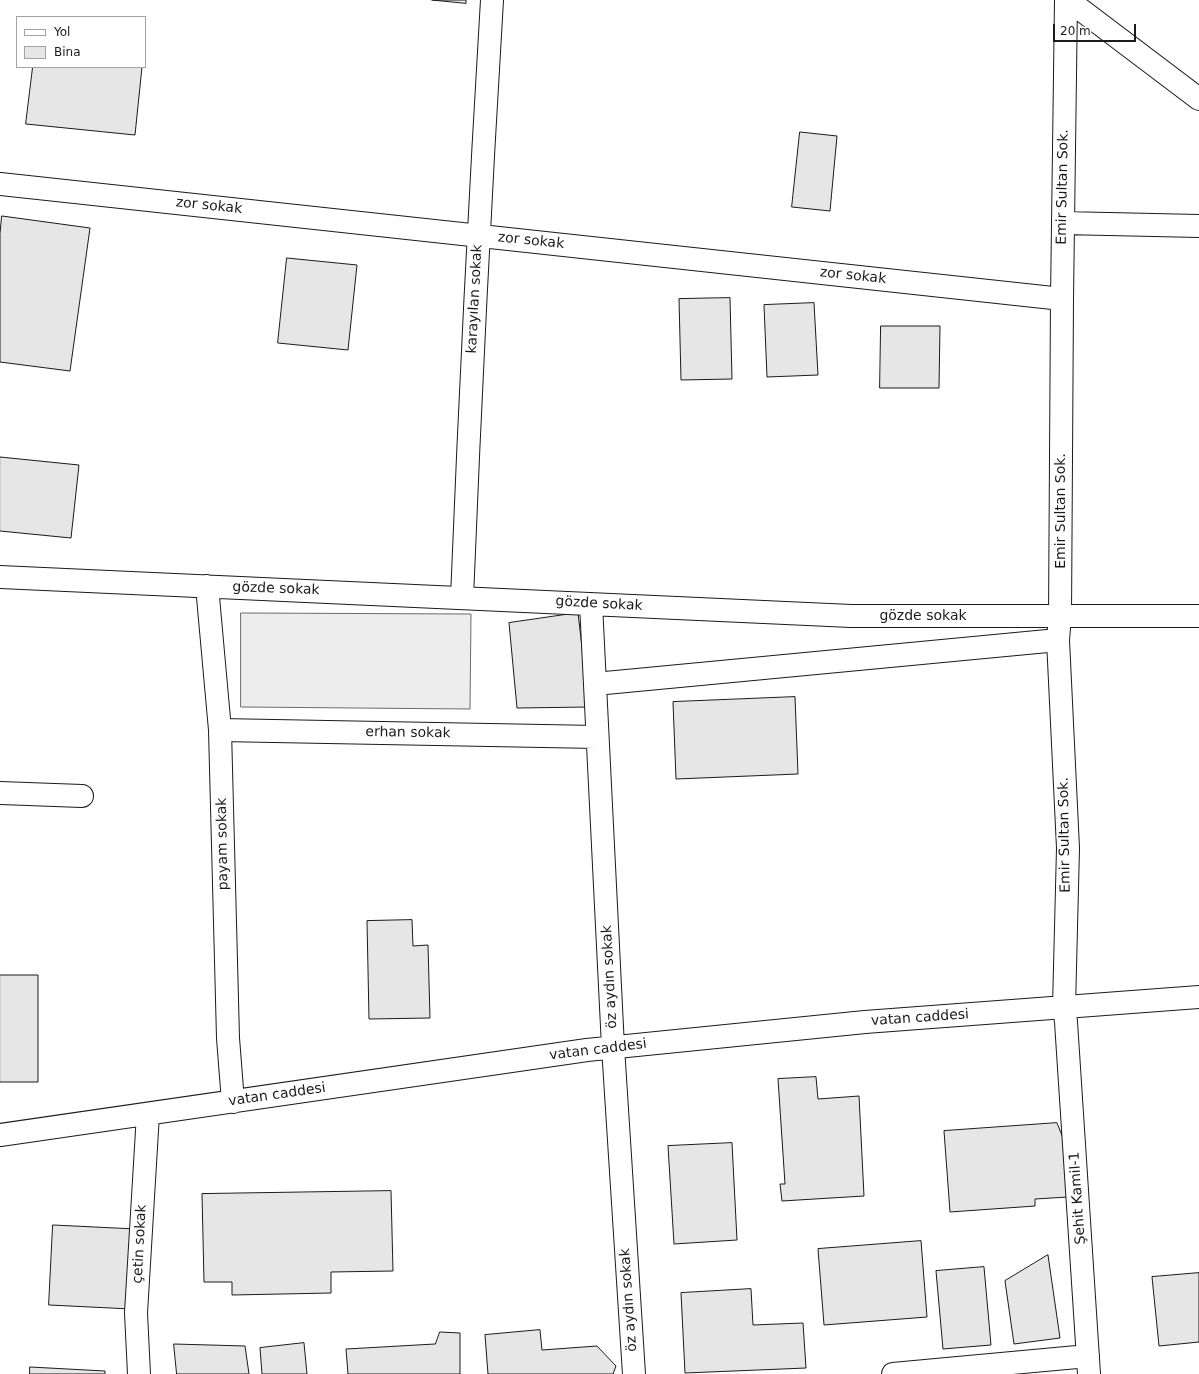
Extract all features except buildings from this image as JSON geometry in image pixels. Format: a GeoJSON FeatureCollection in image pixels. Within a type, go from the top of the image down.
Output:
{"type":"FeatureCollection","features":[{"type":"Feature","properties":{"kind":"street","name":"karayılan sokak"},"geometry":{"type":"LineString","coordinates":[[462,598],[478,235],[492,0]]}},
{"type":"Feature","properties":{"kind":"street"},"geometry":{"type":"LineString","coordinates":[[1067,0],[1199,99]]}},
{"type":"Feature","properties":{"kind":"street","name":"Emir Sultan Sok."},"geometry":{"type":"LineString","coordinates":[[1065,1014],[1068,848],[1058,640],[1060,616],[1062,298],[1067,0]]}},
{"type":"Feature","properties":{"kind":"street","name":"zor sokak"},"geometry":{"type":"LineString","coordinates":[[0,184],[1062,298]]}},
{"type":"Feature","properties":{"kind":"street"},"geometry":{"type":"LineString","coordinates":[[1063,223],[1199,226]]}},
{"type":"Feature","properties":{"kind":"street","name":"gözde sokak"},"geometry":{"type":"LineString","coordinates":[[0,577],[851,616],[1199,616]]}},
{"type":"Feature","properties":{"kind":"street","name":"payam sokak"},"geometry":{"type":"LineString","coordinates":[[207,586],[220,730],[228,1038],[233,1102]]}},
{"type":"Feature","properties":{"kind":"street","name":"öz aydın sokak"},"geometry":{"type":"LineString","coordinates":[[591,604],[613,1047],[634,1374]]}},
{"type":"Feature","properties":{"kind":"street"},"geometry":{"type":"LineString","coordinates":[[595,684],[1058,640]]}},
{"type":"Feature","properties":{"kind":"street","name":"erhan sokak"},"geometry":{"type":"LineString","coordinates":[[220,730],[597,737]]}},
{"type":"Feature","properties":{"kind":"street"},"geometry":{"type":"LineString","coordinates":[[0,793],[82,796]]}},
{"type":"Feature","properties":{"kind":"street","name":"vatan caddesi"},"geometry":{"type":"LineString","coordinates":[[0,1136],[613,1047],[865,1022],[1065,1014],[1199,997]]}},
{"type":"Feature","properties":{"kind":"street","name":"Şehit Kamil-1"},"geometry":{"type":"LineString","coordinates":[[1065,1014],[1089,1365]]}},
{"type":"Feature","properties":{"kind":"street","name":"çetin sokak"},"geometry":{"type":"LineString","coordinates":[[139,1374],[136,1313],[148,1114]]}},
{"type":"Feature","properties":{"kind":"street"},"geometry":{"type":"LineString","coordinates":[[893,1374],[1089,1365]]}},
{"type":"Feature","properties":{"kind":"shaded area"},"geometry":{"type":"Polygon","coordinates":[[[241,613],[471,614],[470,709],[241,707],[241,613]]]}}]}
